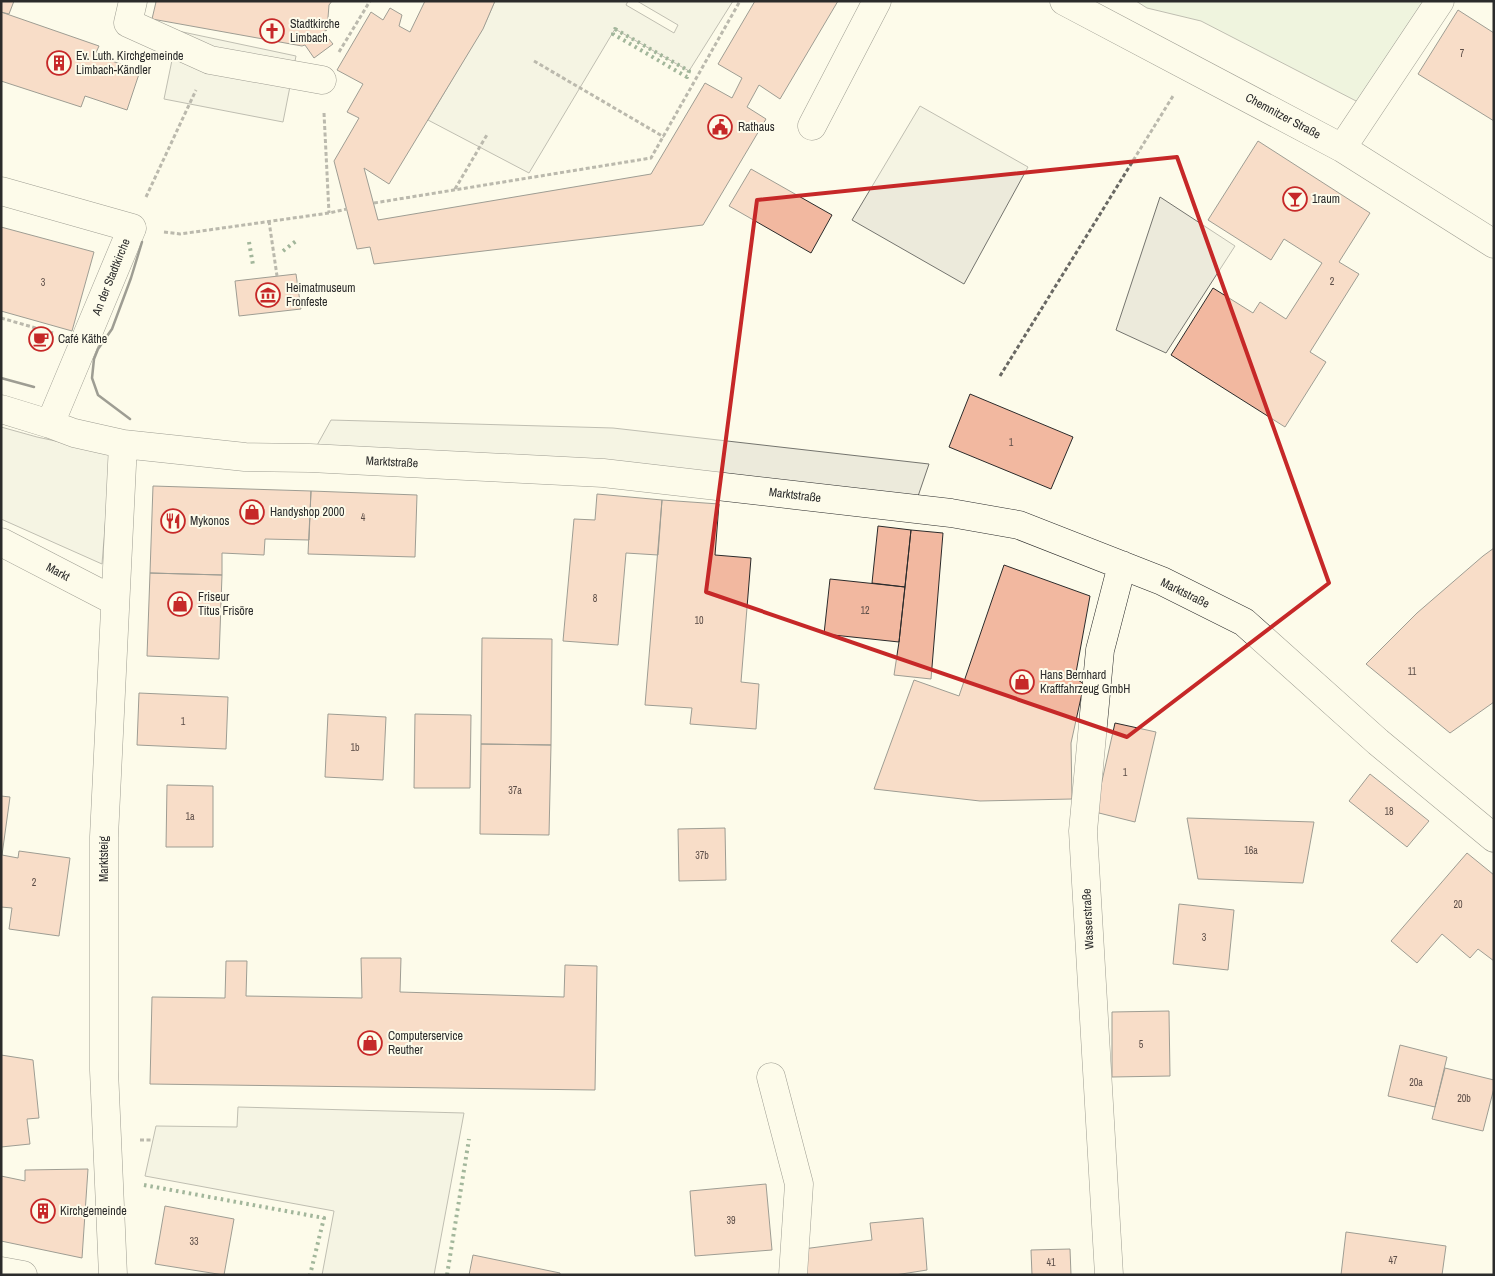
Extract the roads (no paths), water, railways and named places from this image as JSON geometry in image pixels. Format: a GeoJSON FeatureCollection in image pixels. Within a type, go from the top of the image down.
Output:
{"type":"FeatureCollection","features":[{"type":"Feature","properties":{"kind":"street"},"geometry":{"type":"LineString","coordinates":[[133,1],[128,23],[210,60],[322,80]]}},
{"type":"Feature","properties":{"kind":"street"},"geometry":{"type":"LineString","coordinates":[[812,126],[877,1]]}},
{"type":"Feature","properties":{"kind":"street","name":"Chemnitzer Straße"},"geometry":{"type":"LineString","coordinates":[[1064,1],[1342,148],[1494,244]]}},
{"type":"Feature","properties":{"kind":"street"},"geometry":{"type":"LineString","coordinates":[[1342,148],[1440,1]]}},
{"type":"Feature","properties":{"kind":"street","name":"An der Stadtkirche"},"geometry":{"type":"LineString","coordinates":[[1,191],[132,228],[50,424]]}},
{"type":"Feature","properties":{"kind":"street","name":"Marktstraße"},"geometry":{"type":"LineString","coordinates":[[1,409],[74,433],[123,444],[245,457],[310,458],[603,473],[924,510],[1019,525],[1162,581],[1244,622],[1378,742],[1494,838]]}},
{"type":"Feature","properties":{"kind":"street","name":"Marktsteig"},"geometry":{"type":"LineString","coordinates":[[113,1275],[104,1070],[104,837],[123,444]]}},
{"type":"Feature","properties":{"kind":"street","name":"Markt"},"geometry":{"type":"LineString","coordinates":[[1,542],[115,601]]}},
{"type":"Feature","properties":{"kind":"street","name":"Wasserstraße"},"geometry":{"type":"LineString","coordinates":[[1110,1275],[1083,831],[1100,650],[1122,566]]}},
{"type":"Feature","properties":{"kind":"street"},"geometry":{"type":"LineString","coordinates":[[771,1077],[799,1184],[793,1275]]}},
{"type":"Feature","properties":{"kind":"street"},"geometry":{"type":"LineString","coordinates":[[1,1271],[23,1275]]}},
{"type":"Feature","properties":{"kind":"place","name":"Stadtkirche Limbach"},"geometry":{"type":"Point","coordinates":[272,31]}},
{"type":"Feature","properties":{"kind":"place","name":"Ev. Luth. Kirchgemeinde Limbach-Kändler"},"geometry":{"type":"Point","coordinates":[59,63]}},
{"type":"Feature","properties":{"kind":"place","name":"Rathaus"},"geometry":{"type":"Point","coordinates":[720,127]}},
{"type":"Feature","properties":{"kind":"place","name":"1raum"},"geometry":{"type":"Point","coordinates":[1295,199]}},
{"type":"Feature","properties":{"kind":"place","name":"Heimatmuseum Fronfeste"},"geometry":{"type":"Point","coordinates":[268,295]}},
{"type":"Feature","properties":{"kind":"place","name":"Café Käthe"},"geometry":{"type":"Point","coordinates":[41,339]}},
{"type":"Feature","properties":{"kind":"place","name":"Handyshop 2000"},"geometry":{"type":"Point","coordinates":[252,512]}},
{"type":"Feature","properties":{"kind":"place","name":"Mykonos"},"geometry":{"type":"Point","coordinates":[173,521]}},
{"type":"Feature","properties":{"kind":"place","name":"Friseur Titus Frisöre"},"geometry":{"type":"Point","coordinates":[180,604]}},
{"type":"Feature","properties":{"kind":"place","name":"Hans Bernhard Kraftfahrzeug GmbH"},"geometry":{"type":"Point","coordinates":[1022,682]}},
{"type":"Feature","properties":{"kind":"place","name":"Computerservice Reuther"},"geometry":{"type":"Point","coordinates":[370,1043]}},
{"type":"Feature","properties":{"kind":"place","name":"Kirchgemeinde"},"geometry":{"type":"Point","coordinates":[43,1211]}}]}
